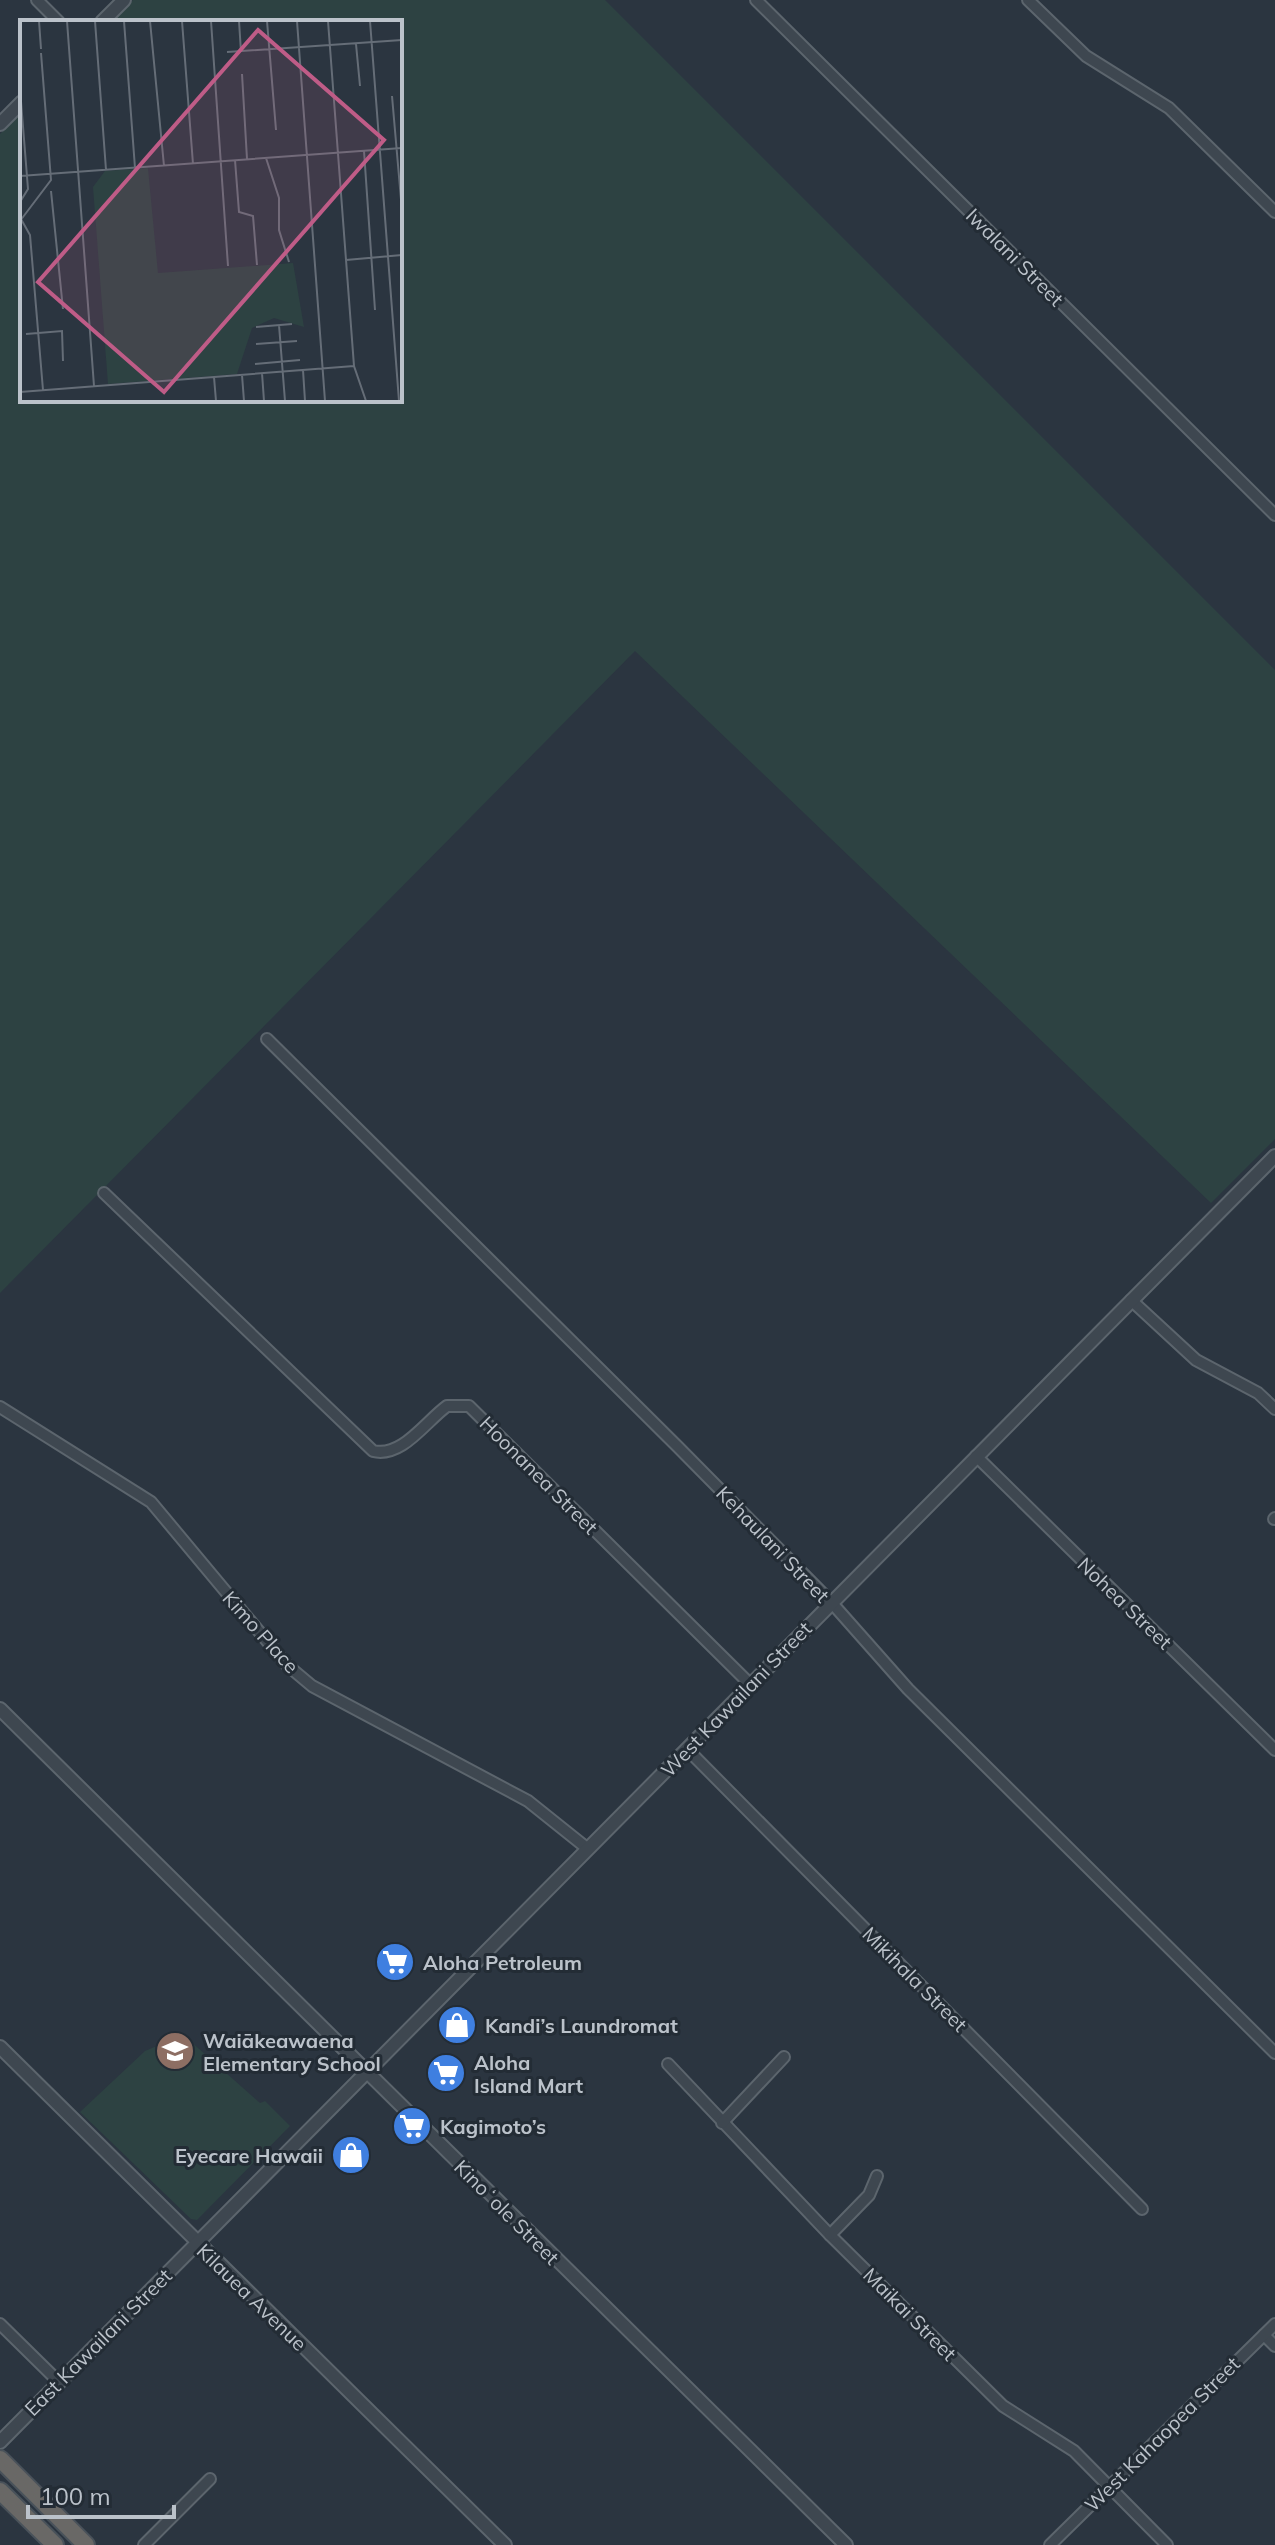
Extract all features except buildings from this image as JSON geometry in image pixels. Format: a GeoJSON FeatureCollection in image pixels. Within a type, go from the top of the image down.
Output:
{"type":"FeatureCollection","features":[{"type":"Feature","properties":{"kind":"highway"},"geometry":{"type":"LineString","coordinates":[[0,2459],[86,2545]]}},
{"type":"Feature","properties":{"kind":"highway"},"geometry":{"type":"LineString","coordinates":[[0,2491],[55,2545]]}},
{"type":"Feature","properties":{"kind":"street"},"geometry":{"type":"LineString","coordinates":[[37,0],[57,20]]}},
{"type":"Feature","properties":{"kind":"street"},"geometry":{"type":"LineString","coordinates":[[104,20],[124,0]]}},
{"type":"Feature","properties":{"kind":"street","name":"Iwalani Street"},"geometry":{"type":"LineString","coordinates":[[756,0],[1275,515]]}},
{"type":"Feature","properties":{"kind":"street"},"geometry":{"type":"LineString","coordinates":[[1028,0],[1086,56],[1169,108],[1275,212]]}},
{"type":"Feature","properties":{"kind":"street"},"geometry":{"type":"LineString","coordinates":[[0,124],[20,104]]}},
{"type":"Feature","properties":{"kind":"street","name":"Kehaulani Street"},"geometry":{"type":"LineString","coordinates":[[267,1039],[831,1602],[908,1689],[1275,2053]]}},
{"type":"Feature","properties":{"kind":"street","name":"West Kawailani Street"},"geometry":{"type":"LineString","coordinates":[[197,2243],[1275,1156]]}},
{"type":"Feature","properties":{"kind":"street","name":"Hoonanea Street"},"geometry":{"type":"LineString","coordinates":[[104,1193],[373,1451],[385,1454],[398,1448],[447,1406],[469,1406],[750,1684]]}},
{"type":"Feature","properties":{"kind":"street"},"geometry":{"type":"LineString","coordinates":[[1131,1300],[1196,1360],[1258,1393],[1275,1409]]}},
{"type":"Feature","properties":{"kind":"street","name":"Kimo Place"},"geometry":{"type":"LineString","coordinates":[[0,1407],[151,1502],[287,1665],[312,1686],[528,1801],[588,1849]]}},
{"type":"Feature","properties":{"kind":"street","name":"Nohea Street"},"geometry":{"type":"LineString","coordinates":[[976,1456],[1275,1750]]}},
{"type":"Feature","properties":{"kind":"street","name":"Kinoʻole Street"},"geometry":{"type":"LineString","coordinates":[[0,1709],[846,2545]]}},
{"type":"Feature","properties":{"kind":"street","name":"Mikihala Street"},"geometry":{"type":"LineString","coordinates":[[687,1749],[1142,2209]]}},
{"type":"Feature","properties":{"kind":"street","name":"Kilauea Avenue"},"geometry":{"type":"LineString","coordinates":[[0,2047],[505,2545]]}},
{"type":"Feature","properties":{"kind":"street"},"geometry":{"type":"LineString","coordinates":[[722,2123],[784,2057]]}},
{"type":"Feature","properties":{"kind":"street","name":"Maikai Street"},"geometry":{"type":"LineString","coordinates":[[668,2064],[830,2235],[1003,2406],[1066,2445],[1167,2545]]}},
{"type":"Feature","properties":{"kind":"street"},"geometry":{"type":"LineString","coordinates":[[830,2235],[869,2195],[877,2176]]}},
{"type":"Feature","properties":{"kind":"street","name":"East Kawailani Street"},"geometry":{"type":"LineString","coordinates":[[0,2442],[197,2243]]}},
{"type":"Feature","properties":{"kind":"street"},"geometry":{"type":"LineString","coordinates":[[0,2324],[59,2382]]}},
{"type":"Feature","properties":{"kind":"street","name":"West Kahaopea Street"},"geometry":{"type":"LineString","coordinates":[[1050,2545],[1275,2324]]}},
{"type":"Feature","properties":{"kind":"street"},"geometry":{"type":"LineString","coordinates":[[1264,2335],[1275,2346]]}},
{"type":"Feature","properties":{"kind":"street"},"geometry":{"type":"LineString","coordinates":[[144,2545],[210,2479]]}},
{"type":"Feature","properties":{"kind":"green space"},"geometry":{"type":"Polygon","coordinates":[[[133,0],[605,0],[1275,670],[1275,1139],[1211,1203],[635,651],[0,1293],[0,134],[20,114],[20,402],[402,402],[402,20],[113,20],[133,0]]]}},
{"type":"Feature","properties":{"kind":"green space"},"geometry":{"type":"Polygon","coordinates":[[[171,2040],[189,2040],[260,2103],[265,2101],[290,2126],[197,2220],[191,2219],[80,2112],[145,2051],[171,2040]]]}},
{"type":"Feature","properties":{"kind":"place","name":"Aloha Petroleum"},"geometry":{"type":"Point","coordinates":[395,1962]}},
{"type":"Feature","properties":{"kind":"place","name":"Kandi’s Laundromat"},"geometry":{"type":"Point","coordinates":[457,2025]}},
{"type":"Feature","properties":{"kind":"place","name":"Waiākeawaena Elementary School"},"geometry":{"type":"Point","coordinates":[175,2051]}},
{"type":"Feature","properties":{"kind":"place","name":"Aloha Island Mart"},"geometry":{"type":"Point","coordinates":[446,2073]}},
{"type":"Feature","properties":{"kind":"place","name":"Kagimoto’s"},"geometry":{"type":"Point","coordinates":[412,2126]}},
{"type":"Feature","properties":{"kind":"place","name":"Eyecare Hawaii"},"geometry":{"type":"Point","coordinates":[351,2155]}}]}
